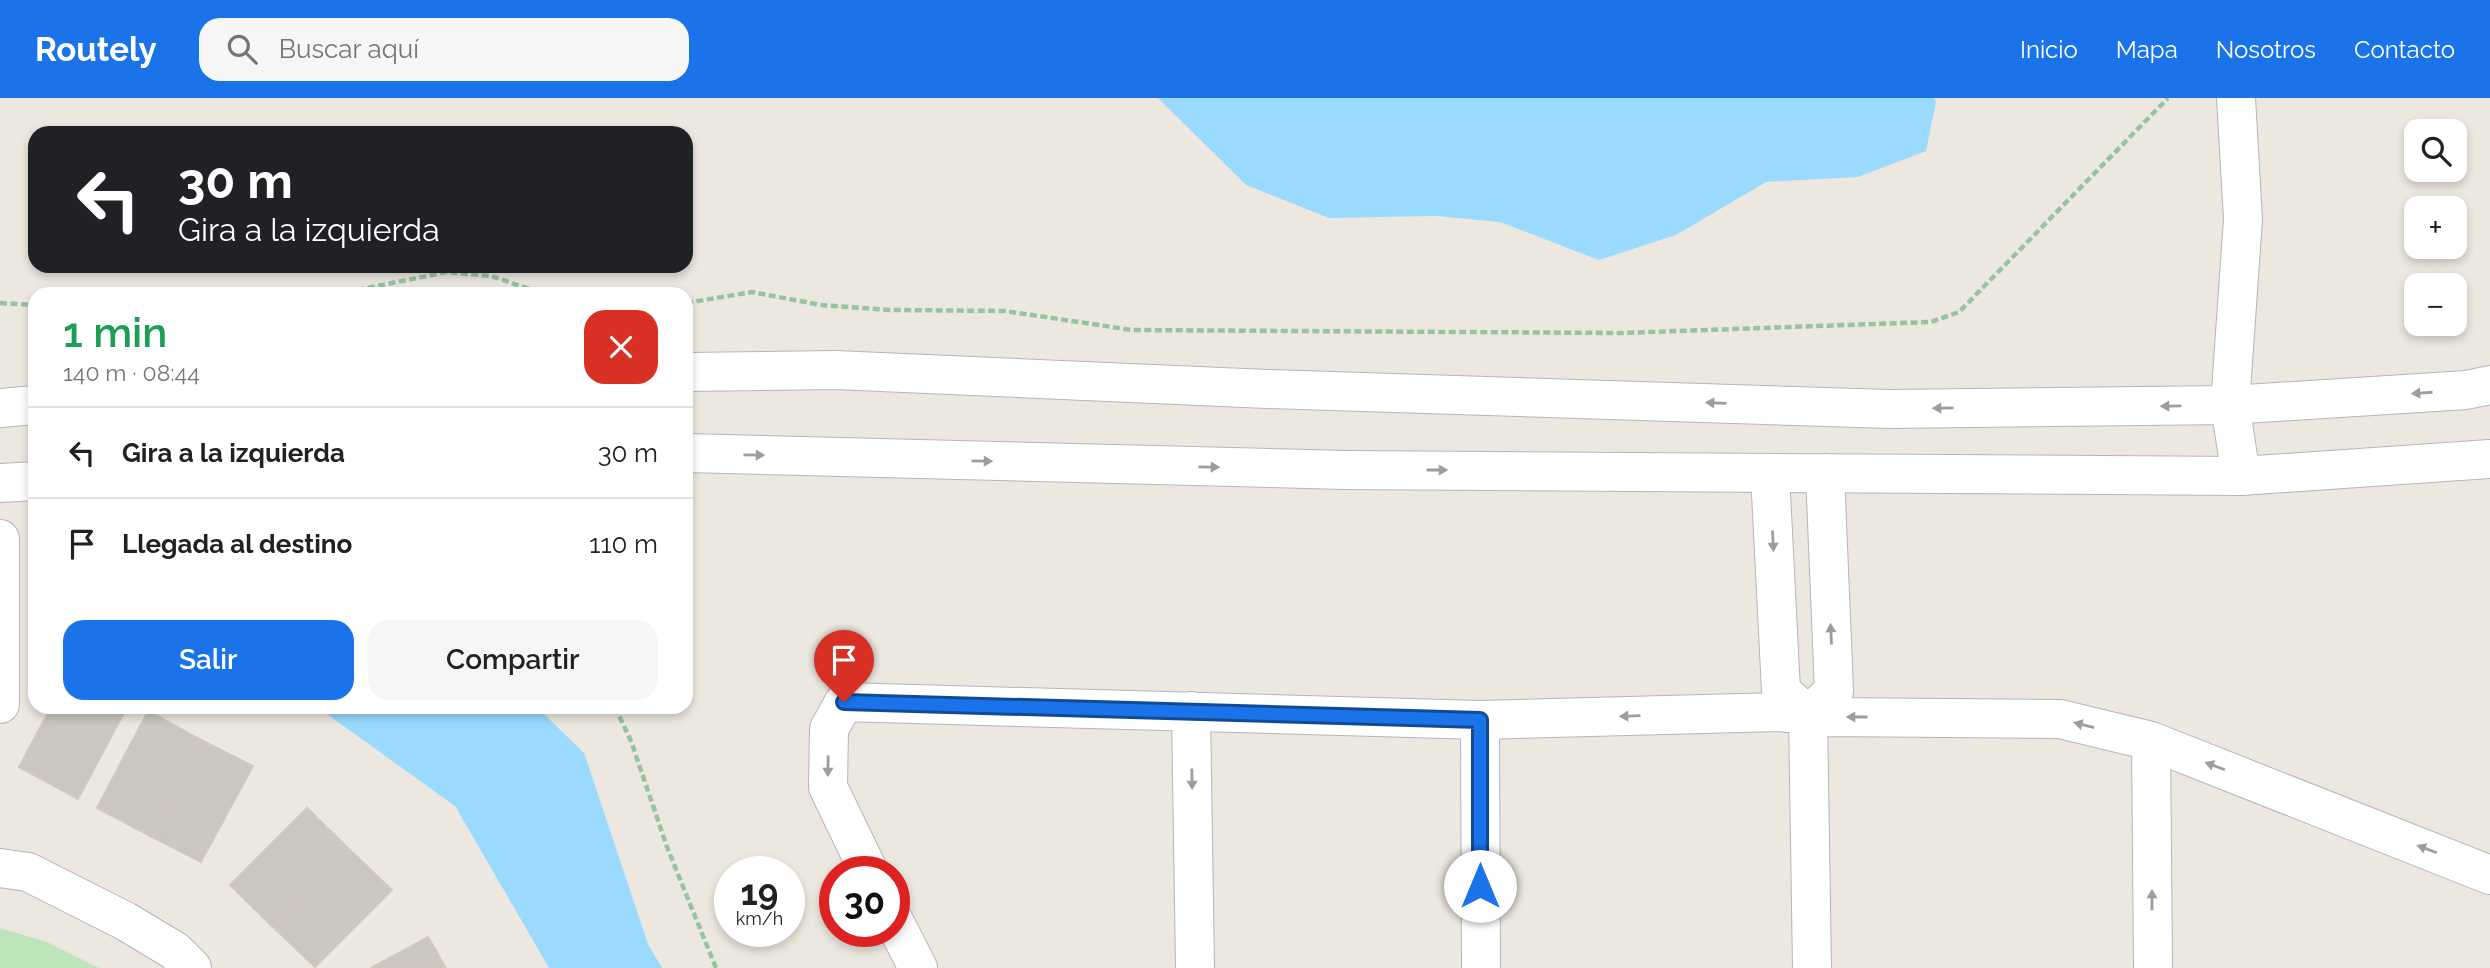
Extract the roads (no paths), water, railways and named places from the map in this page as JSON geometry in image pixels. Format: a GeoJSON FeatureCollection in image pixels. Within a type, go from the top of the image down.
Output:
{"type":"FeatureCollection","features":[{"type":"Feature","properties":{"kind":"street"},"geometry":{"type":"LineString","coordinates":[[2236,98],[2244,219],[2230,405],[2241,476]]}},
{"type":"Feature","properties":{"kind":"street"},"geometry":{"type":"LineString","coordinates":[[693,372],[835,370],[1267,390],[1890,409],[2230,405],[2466,390],[2490,384]]}},
{"type":"Feature","properties":{"kind":"street"},"geometry":{"type":"LineString","coordinates":[[0,408],[28,406]]}},
{"type":"Feature","properties":{"kind":"street"},"geometry":{"type":"LineString","coordinates":[[693,453],[1345,470],[2241,476],[2490,459]]}},
{"type":"Feature","properties":{"kind":"street"},"geometry":{"type":"LineString","coordinates":[[1770,473],[1781,691],[1808,715],[1812,968]]}},
{"type":"Feature","properties":{"kind":"street"},"geometry":{"type":"LineString","coordinates":[[1808,715],[1834,691],[1825,473]]}},
{"type":"Feature","properties":{"kind":"street"},"geometry":{"type":"LineString","coordinates":[[0,483],[28,481]]}},
{"type":"Feature","properties":{"kind":"street"},"geometry":{"type":"LineString","coordinates":[[0,540],[0,704]]}},
{"type":"Feature","properties":{"kind":"street"},"geometry":{"type":"LineString","coordinates":[[861,856],[828,787],[829,729],[844,702],[1480,720],[1780,712],[1808,715],[2060,719],[2151,741],[2490,875]]}},
{"type":"Feature","properties":{"kind":"street"},"geometry":{"type":"LineString","coordinates":[[1191,710],[1195,968]]}},
{"type":"Feature","properties":{"kind":"street"},"geometry":{"type":"LineString","coordinates":[[1480,720],[1480,968]]}},
{"type":"Feature","properties":{"kind":"street"},"geometry":{"type":"LineString","coordinates":[[2151,741],[2153,968]]}},
{"type":"Feature","properties":{"kind":"street"},"geometry":{"type":"LineString","coordinates":[[0,868],[28,872],[125,921],[176,951],[192,968]]}},
{"type":"Feature","properties":{"kind":"street"},"geometry":{"type":"LineString","coordinates":[[907,947],[918,968]]}},
{"type":"Feature","properties":{"kind":"water"},"geometry":{"type":"Polygon","coordinates":[[[1158,98],[1934,98],[1936,102],[1926,151],[1858,177],[1766,182],[1676,235],[1599,260],[1500,222],[1436,216],[1329,218],[1246,185],[1158,98]]]}},
{"type":"Feature","properties":{"kind":"water"},"geometry":{"type":"Polygon","coordinates":[[[327,714],[544,714],[584,753],[648,944],[662,968],[549,968],[455,806],[327,714]]]}}]}
